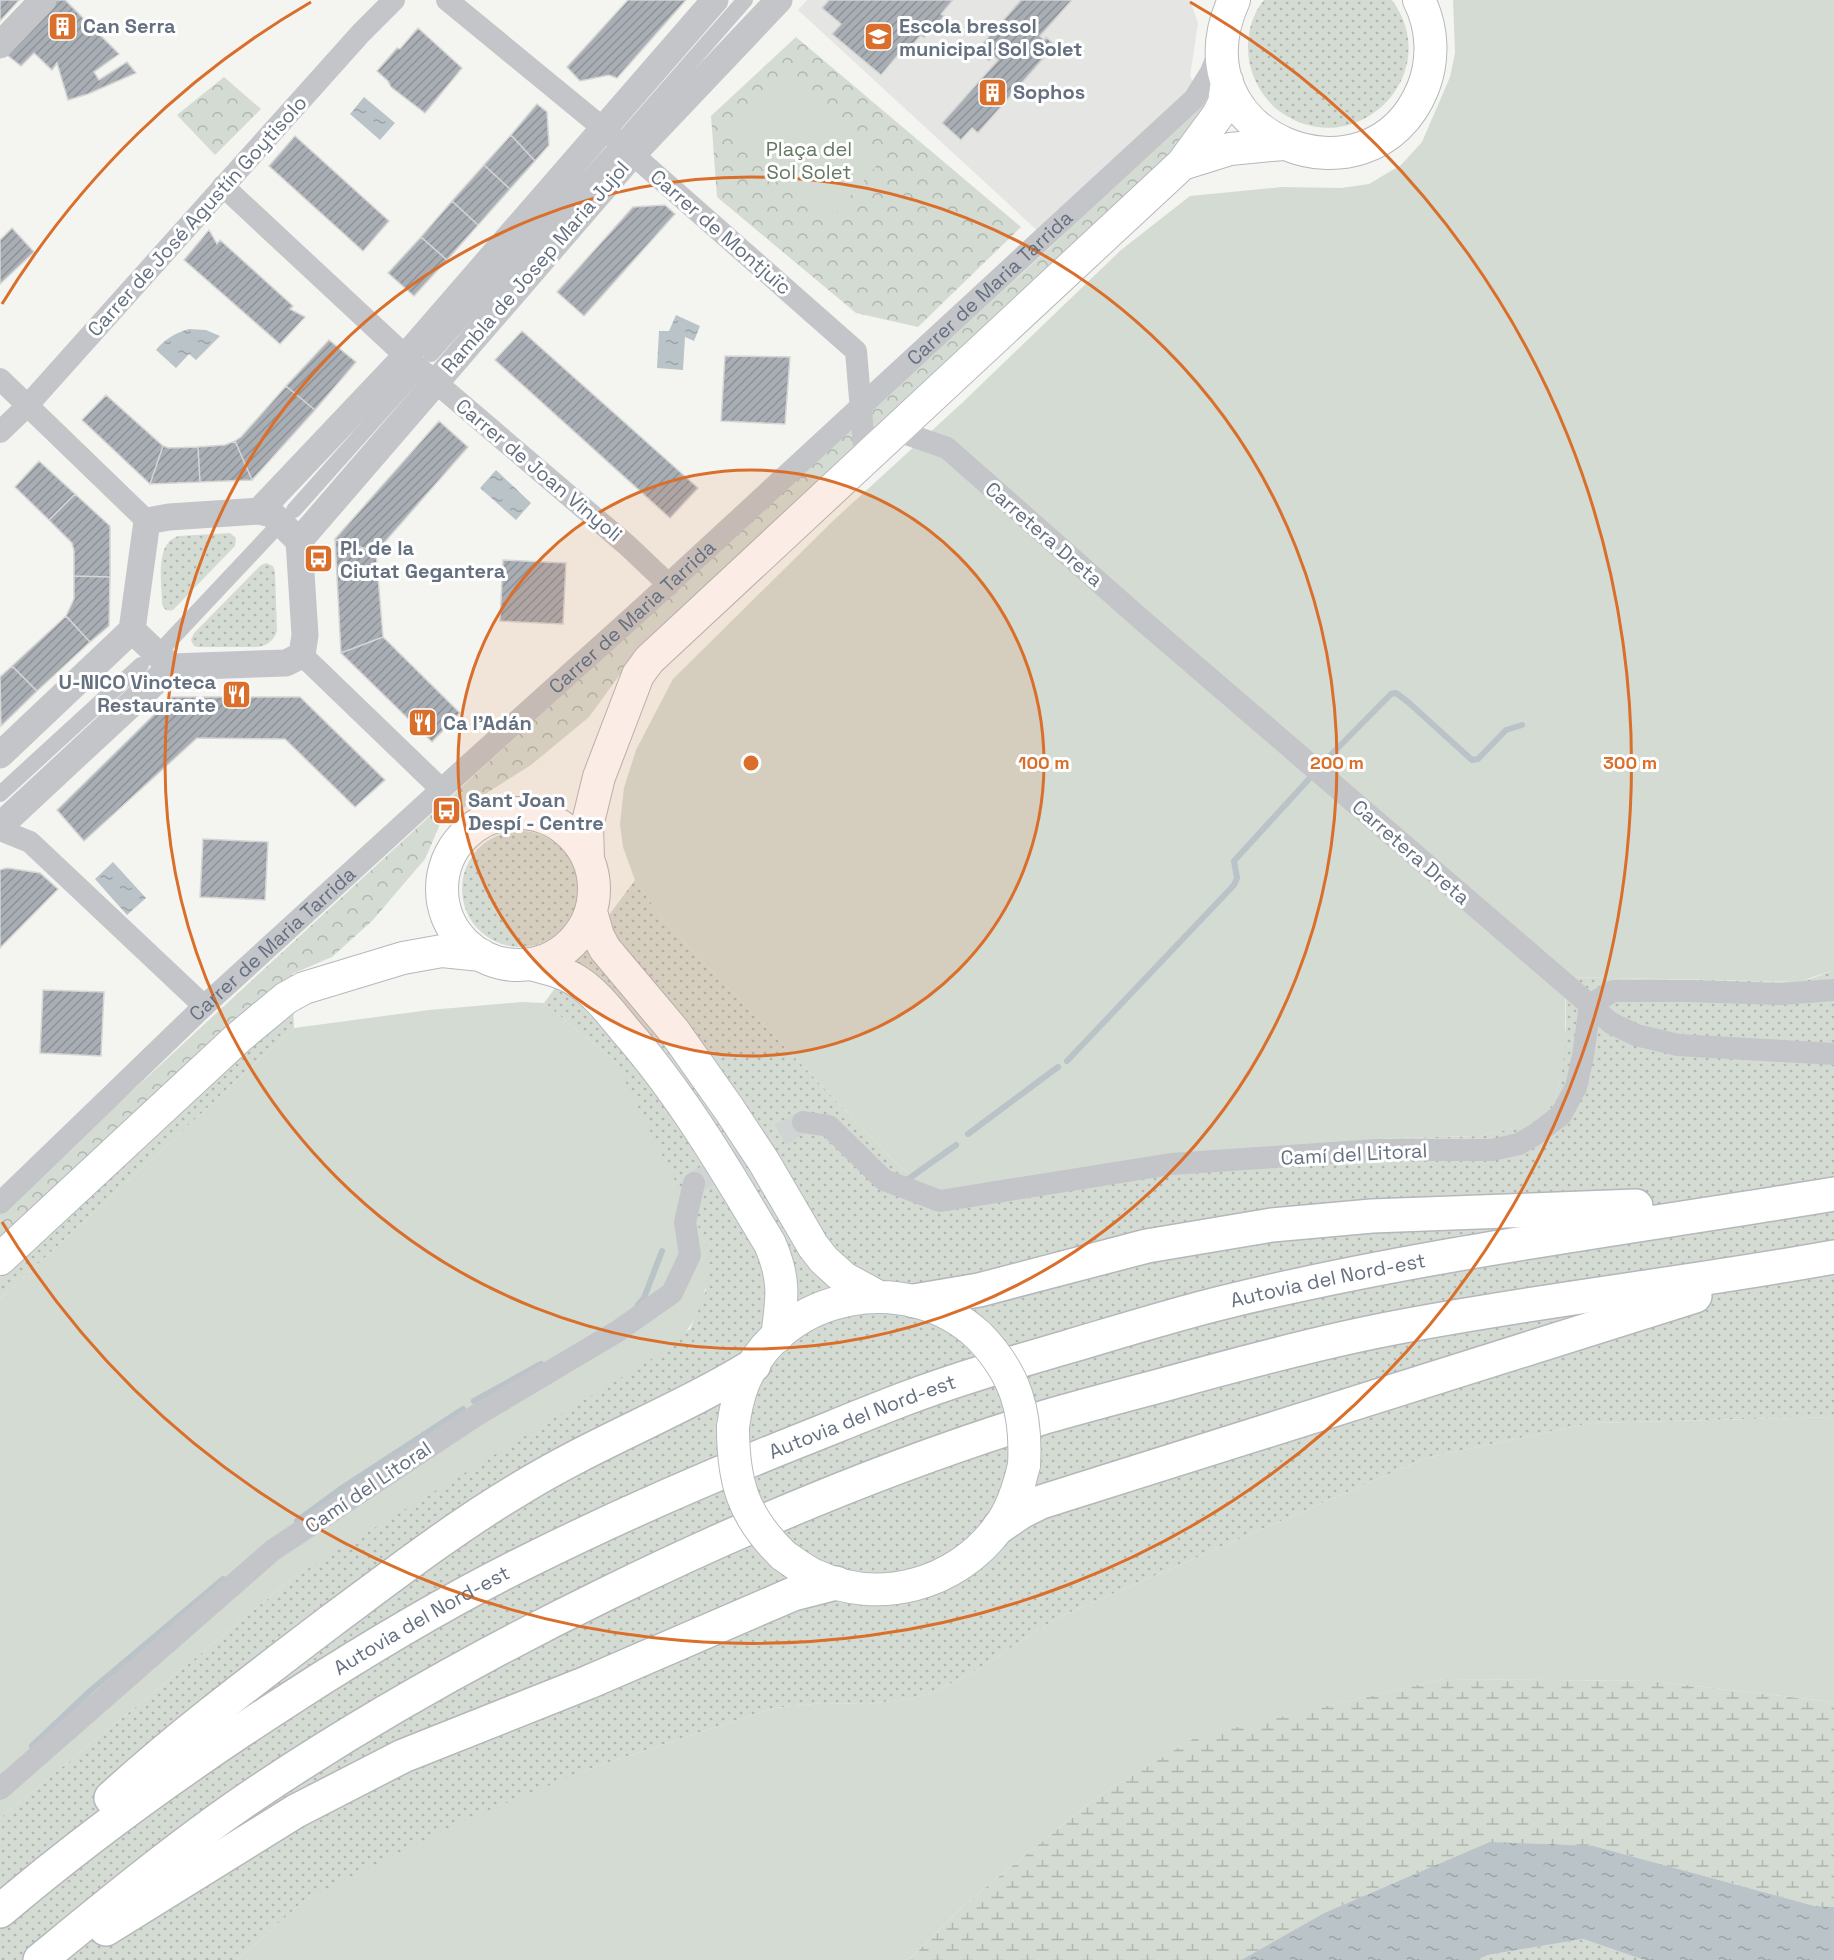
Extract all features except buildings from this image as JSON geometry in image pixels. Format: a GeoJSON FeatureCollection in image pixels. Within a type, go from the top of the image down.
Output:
{"type":"FeatureCollection","features":[{"type":"Feature","properties":{"kind":"highway","name":"Autovia del Nord-est"},"geometry":{"type":"LineString","coordinates":[[0,1911],[126,1810],[217,1746],[402,1629],[524,1563],[703,1479],[896,1402],[994,1368],[1244,1298],[1334,1278],[1547,1239],[1834,1194]]}},
{"type":"Feature","properties":{"kind":"highway"},"geometry":{"type":"LineString","coordinates":[[914,1301],[979,1290],[1146,1246],[1272,1225],[1372,1216],[1800,1199]]}},
{"type":"Feature","properties":{"kind":"highway"},"geometry":{"type":"LineString","coordinates":[[40,1960],[172,1852],[257,1792],[367,1722],[458,1669],[567,1612],[682,1556],[815,1499],[921,1459],[1044,1417],[1240,1363],[1388,1329],[1834,1257]]}},
{"type":"Feature","properties":{"kind":"highway"},"geometry":{"type":"LineString","coordinates":[[999,1527],[1041,1502],[1797,1264]]}},
{"type":"Feature","properties":{"kind":"highway"},"geometry":{"type":"LineString","coordinates":[[0,1901],[30,1870],[167,1750],[423,1552],[522,1487],[596,1447],[694,1399],[754,1365]]}},
{"type":"Feature","properties":{"kind":"highway"},"geometry":{"type":"LineString","coordinates":[[56,1960],[296,1810],[393,1761],[589,1682],[793,1594],[836,1583]]}},
{"type":"Feature","properties":{"kind":"main road"},"geometry":{"type":"LineString","coordinates":[[1224,17],[1222,57],[1227,81],[1245,115],[1259,129],[1283,144],[1320,153],[1346,151],[1376,141],[1401,122],[1416,102],[1426,80],[1431,42],[1419,0]]}},
{"type":"Feature","properties":{"kind":"main road","name":"Carrer de Maria Tarrida"},"geometry":{"type":"LineString","coordinates":[[588,859],[587,826],[599,777],[638,675],[649,660],[1182,164],[1218,116],[1224,103],[1227,81]]}},
{"type":"Feature","properties":{"kind":"main road"},"geometry":{"type":"LineString","coordinates":[[1182,164],[1230,149],[1283,144]]}},
{"type":"Feature","properties":{"kind":"main road","name":"Carrer de Maria Tarrida"},"geometry":{"type":"LineString","coordinates":[[532,814],[566,803],[582,794],[599,777]]}},
{"type":"Feature","properties":{"kind":"main road"},"geometry":{"type":"LineString","coordinates":[[481,955],[453,928],[444,906],[442,891],[444,872],[460,839],[472,829],[497,816],[511,813],[532,814],[554,821],[581,846],[588,859],[594,885],[591,912],[582,931],[568,946],[550,958],[530,964]]}},
{"type":"Feature","properties":{"kind":"main road"},"geometry":{"type":"LineString","coordinates":[[403,958],[420,938],[432,917],[442,891]]}},
{"type":"Feature","properties":{"kind":"main road"},"geometry":{"type":"LineString","coordinates":[[591,912],[598,936],[605,949],[674,1031],[729,1109],[764,1162],[813,1246],[843,1278],[877,1296]]}},
{"type":"Feature","properties":{"kind":"main road"},"geometry":{"type":"LineString","coordinates":[[0,1259],[239,1037],[286,998],[304,988],[403,958],[442,951],[481,955],[505,964],[530,964],[557,971],[576,980],[594,994],[652,1061],[698,1125],[770,1244],[783,1285],[777,1337]]}},
{"type":"Feature","properties":{"kind":"main road"},"geometry":{"type":"LineString","coordinates":[[877,1296],[898,1297],[914,1301],[957,1318],[979,1336],[1000,1360],[1015,1389],[1025,1432],[1024,1465],[1016,1495],[999,1527],[986,1543],[966,1561],[938,1577],[920,1583],[903,1587],[855,1588],[813,1575],[783,1555],[752,1519],[743,1500],[734,1464],[733,1427],[744,1382],[754,1365],[777,1337],[803,1317],[837,1302],[877,1296]]}},
{"type":"Feature","properties":{"kind":"street"},"geometry":{"type":"LineString","coordinates":[[0,45],[43,0]]}},
{"type":"Feature","properties":{"kind":"street","name":"Carrer de José Agustín Goytisolo"},"geometry":{"type":"LineString","coordinates":[[0,432],[27,406],[361,33],[394,0]]}},
{"type":"Feature","properties":{"kind":"street","name":"Carrer de Montjuïc"},"geometry":{"type":"LineString","coordinates":[[447,0],[618,143],[856,351],[866,458]]}},
{"type":"Feature","properties":{"kind":"street","name":"Rambla de Josep Maria Jujol"},"geometry":{"type":"LineString","coordinates":[[618,143],[715,0]]}},
{"type":"Feature","properties":{"kind":"street","name":"Rambla de Josep Maria Jujol"},"geometry":{"type":"LineString","coordinates":[[294,510],[746,0]]}},
{"type":"Feature","properties":{"kind":"street","name":"Rambla de Josep Maria Jujol"},"geometry":{"type":"LineString","coordinates":[[0,828],[168,657],[266,521],[422,366],[618,143],[779,0]]}},
{"type":"Feature","properties":{"kind":"street","name":"Carrer de Maria Tarrida"},"geometry":{"type":"LineString","coordinates":[[0,1203],[204,1006],[669,585],[1194,99],[1211,72],[1224,17]]}},
{"type":"Feature","properties":{"kind":"street","name":"Carrer de Joan Vinyoli"},"geometry":{"type":"LineString","coordinates":[[223,186],[669,585]]}},
{"type":"Feature","properties":{"kind":"street","name":"Rambla de Josep Maria Jujol"},"geometry":{"type":"LineString","coordinates":[[299,541],[422,366]]}},
{"type":"Feature","properties":{"kind":"street"},"geometry":{"type":"LineString","coordinates":[[0,379],[147,521]]}},
{"type":"Feature","properties":{"kind":"street","name":"Carretera Dreta"},"geometry":{"type":"LineString","coordinates":[[895,430],[947,448],[1204,674],[1611,1023],[1636,1035],[1668,1043],[1743,1050],[1834,1054]]}},
{"type":"Feature","properties":{"kind":"street"},"geometry":{"type":"LineString","coordinates":[[147,521],[169,517],[266,521],[272,514],[299,541],[305,635],[302,655]]}},
{"type":"Feature","properties":{"kind":"street"},"geometry":{"type":"LineString","coordinates":[[0,755],[132,630],[147,521]]}},
{"type":"Feature","properties":{"kind":"street"},"geometry":{"type":"LineString","coordinates":[[132,630],[168,657],[286,663],[302,655]]}},
{"type":"Feature","properties":{"kind":"street"},"geometry":{"type":"LineString","coordinates":[[302,655],[441,789]]}},
{"type":"Feature","properties":{"kind":"street"},"geometry":{"type":"LineString","coordinates":[[0,794],[141,665]]}},
{"type":"Feature","properties":{"kind":"street"},"geometry":{"type":"LineString","coordinates":[[0,828],[30,842],[204,1006]]}},
{"type":"Feature","properties":{"kind":"street"},"geometry":{"type":"LineString","coordinates":[[1590,1005],[1613,991],[1781,994],[1834,990]]}},
{"type":"Feature","properties":{"kind":"street","name":"Camí del Litoral"},"geometry":{"type":"LineString","coordinates":[[803,1122],[830,1126],[884,1180],[940,1201],[1170,1164],[1377,1150],[1492,1150],[1519,1144],[1536,1134],[1560,1114],[1576,1088],[1590,1005]]}},
{"type":"Feature","properties":{"kind":"street","name":"Camí del Litoral"},"geometry":{"type":"LineString","coordinates":[[0,1789],[273,1550],[477,1415],[618,1331],[672,1293],[690,1256],[685,1222],[694,1183]]}},
{"type":"Feature","properties":{"kind":"shaded area"},"geometry":{"type":"Polygon","coordinates":[[[807,0],[1190,0],[1198,23],[1190,77],[1206,98],[1053,245],[798,10],[807,0]]]}},
{"type":"Feature","properties":{"kind":"green space"},"geometry":{"type":"Polygon","coordinates":[[[1264,0],[1392,0],[1406,29],[1408,57],[1400,83],[1384,104],[1362,120],[1336,127],[1308,125],[1279,111],[1269,102],[1257,85],[1249,57],[1248,40],[1252,23],[1264,0]]]}},
{"type":"Feature","properties":{"kind":"green space"},"geometry":{"type":"Polygon","coordinates":[[[1453,0],[1834,0],[1834,970],[1798,982],[1566,977],[1562,1070],[1552,1105],[1543,1121],[1480,1136],[1396,1138],[1240,1150],[1026,1181],[926,1190],[890,1157],[664,921],[635,880],[623,847],[620,824],[624,788],[636,750],[673,679],[835,519],[962,403],[1121,250],[1190,196],[1282,187],[1341,188],[1369,184],[1401,165],[1422,142],[1450,77],[1455,53],[1453,0]]]}},
{"type":"Feature","properties":{"kind":"green space","name":"Plaça del Sol Solet"},"geometry":{"type":"Polygon","coordinates":[[[796,37],[1021,227],[918,327],[856,313],[717,197],[711,116],[796,37]]]}},
{"type":"Feature","properties":{"kind":"green space"},"geometry":{"type":"Polygon","coordinates":[[[781,76],[879,163],[832,217],[733,130],[781,76]]]}},
{"type":"Feature","properties":{"kind":"green space"},"geometry":{"type":"Polygon","coordinates":[[[224,77],[261,109],[215,155],[177,115],[224,77]]]}},
{"type":"Feature","properties":{"kind":"green space"},"geometry":{"type":"Polygon","coordinates":[[[1206,98],[1205,121],[1126,199],[640,647],[589,717],[531,765],[441,822],[425,859],[372,921],[332,957],[292,974],[0,1243],[0,1213],[1053,245],[1206,98]]]}},
{"type":"Feature","properties":{"kind":"green space"},"geometry":{"type":"Polygon","coordinates":[[[230,533],[236,538],[235,546],[173,610],[166,610],[162,603],[161,565],[166,546],[179,536],[230,533]]]}},
{"type":"Feature","properties":{"kind":"green space"},"geometry":{"type":"Polygon","coordinates":[[[266,563],[273,566],[275,572],[277,631],[272,640],[257,647],[194,646],[191,640],[194,633],[261,565],[266,563]]]}},
{"type":"Feature","properties":{"kind":"green space"},"geometry":{"type":"Polygon","coordinates":[[[520,831],[542,835],[561,848],[574,867],[578,889],[574,911],[561,930],[542,943],[520,947],[498,943],[479,930],[466,911],[462,889],[466,867],[479,848],[498,835],[520,831]]]}},
{"type":"Feature","properties":{"kind":"green space"},"geometry":{"type":"Polygon","coordinates":[[[635,880],[664,921],[890,1157],[926,1190],[1240,1150],[1396,1138],[1480,1136],[1542,1121],[1558,1089],[1562,1068],[1566,1025],[1566,977],[1786,982],[1810,979],[1834,970],[1834,1417],[1591,1423],[1426,1458],[1057,1618],[980,1668],[936,1691],[915,1698],[868,1704],[822,1703],[774,1708],[589,1769],[305,1900],[237,1960],[0,1960],[0,1818],[294,1577],[690,1329],[706,1290],[615,1061],[544,1003],[635,880]]]}},
{"type":"Feature","properties":{"kind":"green space"},"geometry":{"type":"Polygon","coordinates":[[[292,974],[294,1028],[0,1299],[0,1243],[292,974]]]}},
{"type":"Feature","properties":{"kind":"green space"},"geometry":{"type":"Polygon","coordinates":[[[522,1002],[544,1003],[615,1061],[706,1242],[706,1284],[699,1309],[686,1332],[676,1344],[294,1577],[0,1818],[0,1299],[294,1028],[429,1010],[522,1002]]]}},
{"type":"Feature","properties":{"kind":"green space"},"geometry":{"type":"Polygon","coordinates":[[[1834,1417],[1834,1702],[1652,1681],[1443,1679],[1198,1736],[1097,1797],[965,1904],[909,1960],[237,1960],[305,1900],[467,1819],[589,1769],[774,1708],[822,1703],[868,1704],[915,1698],[936,1691],[980,1668],[1057,1618],[1426,1458],[1591,1423],[1834,1417]]]}},
{"type":"Feature","properties":{"kind":"green space"},"geometry":{"type":"Polygon","coordinates":[[[1443,1679],[1652,1681],[1834,1702],[1834,1907],[1815,1906],[1594,1846],[1402,1880],[1324,1913],[1241,1960],[909,1960],[965,1904],[1097,1797],[1197,1736],[1443,1679]]]}},
{"type":"Feature","properties":{"kind":"green space"},"geometry":{"type":"Polygon","coordinates":[[[1583,1939],[1644,1960],[1477,1960],[1488,1955],[1583,1939]]]}},
{"type":"Feature","properties":{"kind":"water"},"geometry":{"type":"Polygon","coordinates":[[[364,97],[395,123],[380,140],[350,114],[364,97]]]}},
{"type":"Feature","properties":{"kind":"water"},"geometry":{"type":"Polygon","coordinates":[[[676,315],[700,326],[694,341],[685,337],[683,370],[657,368],[659,331],[669,331],[676,315]]]}},
{"type":"Feature","properties":{"kind":"water"},"geometry":{"type":"Polygon","coordinates":[[[189,329],[206,330],[220,336],[196,360],[189,354],[176,368],[156,350],[171,337],[189,329]]]}},
{"type":"Feature","properties":{"kind":"water"},"geometry":{"type":"Polygon","coordinates":[[[496,470],[531,503],[516,520],[480,488],[496,470]]]}},
{"type":"Feature","properties":{"kind":"water"},"geometry":{"type":"Polygon","coordinates":[[[113,862],[146,898],[127,915],[95,879],[113,862]]]}},
{"type":"Feature","properties":{"kind":"water"},"geometry":{"type":"Polygon","coordinates":[[[1490,1842],[1594,1846],[1815,1906],[1834,1907],[1834,1960],[1644,1960],[1583,1939],[1488,1955],[1477,1960],[1241,1960],[1324,1913],[1490,1842]]]}},
{"type":"Feature","properties":{"kind":"waterway"},"geometry":{"type":"LineString","coordinates":[[1319,767],[1391,694],[1396,693],[1408,702],[1472,760],[1478,759],[1506,730],[1522,725]]}},
{"type":"Feature","properties":{"kind":"waterway"},"geometry":{"type":"LineString","coordinates":[[1067,1061],[1234,885],[1237,878],[1234,861],[1309,779]]}},
{"type":"Feature","properties":{"kind":"waterway"},"geometry":{"type":"LineString","coordinates":[[968,1134],[1058,1067]]}},
{"type":"Feature","properties":{"kind":"waterway"},"geometry":{"type":"LineString","coordinates":[[907,1180],[956,1145]]}},
{"type":"Feature","properties":{"kind":"waterway"},"geometry":{"type":"LineString","coordinates":[[638,1305],[644,1298],[662,1251]]}},
{"type":"Feature","properties":{"kind":"waterway"},"geometry":{"type":"LineString","coordinates":[[474,1401],[541,1364]]}},
{"type":"Feature","properties":{"kind":"waterway"},"geometry":{"type":"LineString","coordinates":[[297,1521],[342,1488],[463,1409]]}},
{"type":"Feature","properties":{"kind":"waterway"},"geometry":{"type":"LineString","coordinates":[[32,1746],[90,1691],[223,1579]]}},
{"type":"Feature","properties":{"kind":"tunnel"},"geometry":{"type":"LineString","coordinates":[[694,1183],[803,1122]]}},
{"type":"Feature","properties":{"kind":"place","name":"Can Serra"},"geometry":{"type":"Point","coordinates":[62,26]}},
{"type":"Feature","properties":{"kind":"place","name":"Escola bressol municipal Sol Solet"},"geometry":{"type":"Point","coordinates":[878,37]}},
{"type":"Feature","properties":{"kind":"place","name":"Sophos"},"geometry":{"type":"Point","coordinates":[992,92]}},
{"type":"Feature","properties":{"kind":"place","name":"Pl. de la Ciutat Gegantera"},"geometry":{"type":"Point","coordinates":[319,559]}},
{"type":"Feature","properties":{"kind":"place","name":"U-NICO Vinoteca Restaurante"},"geometry":{"type":"Point","coordinates":[237,694]}},
{"type":"Feature","properties":{"kind":"place","name":"Ca l'Adán"},"geometry":{"type":"Point","coordinates":[422,723]}},
{"type":"Feature","properties":{"kind":"place","name":"Sant Joan Despí - Centre"},"geometry":{"type":"Point","coordinates":[447,811]}}]}
